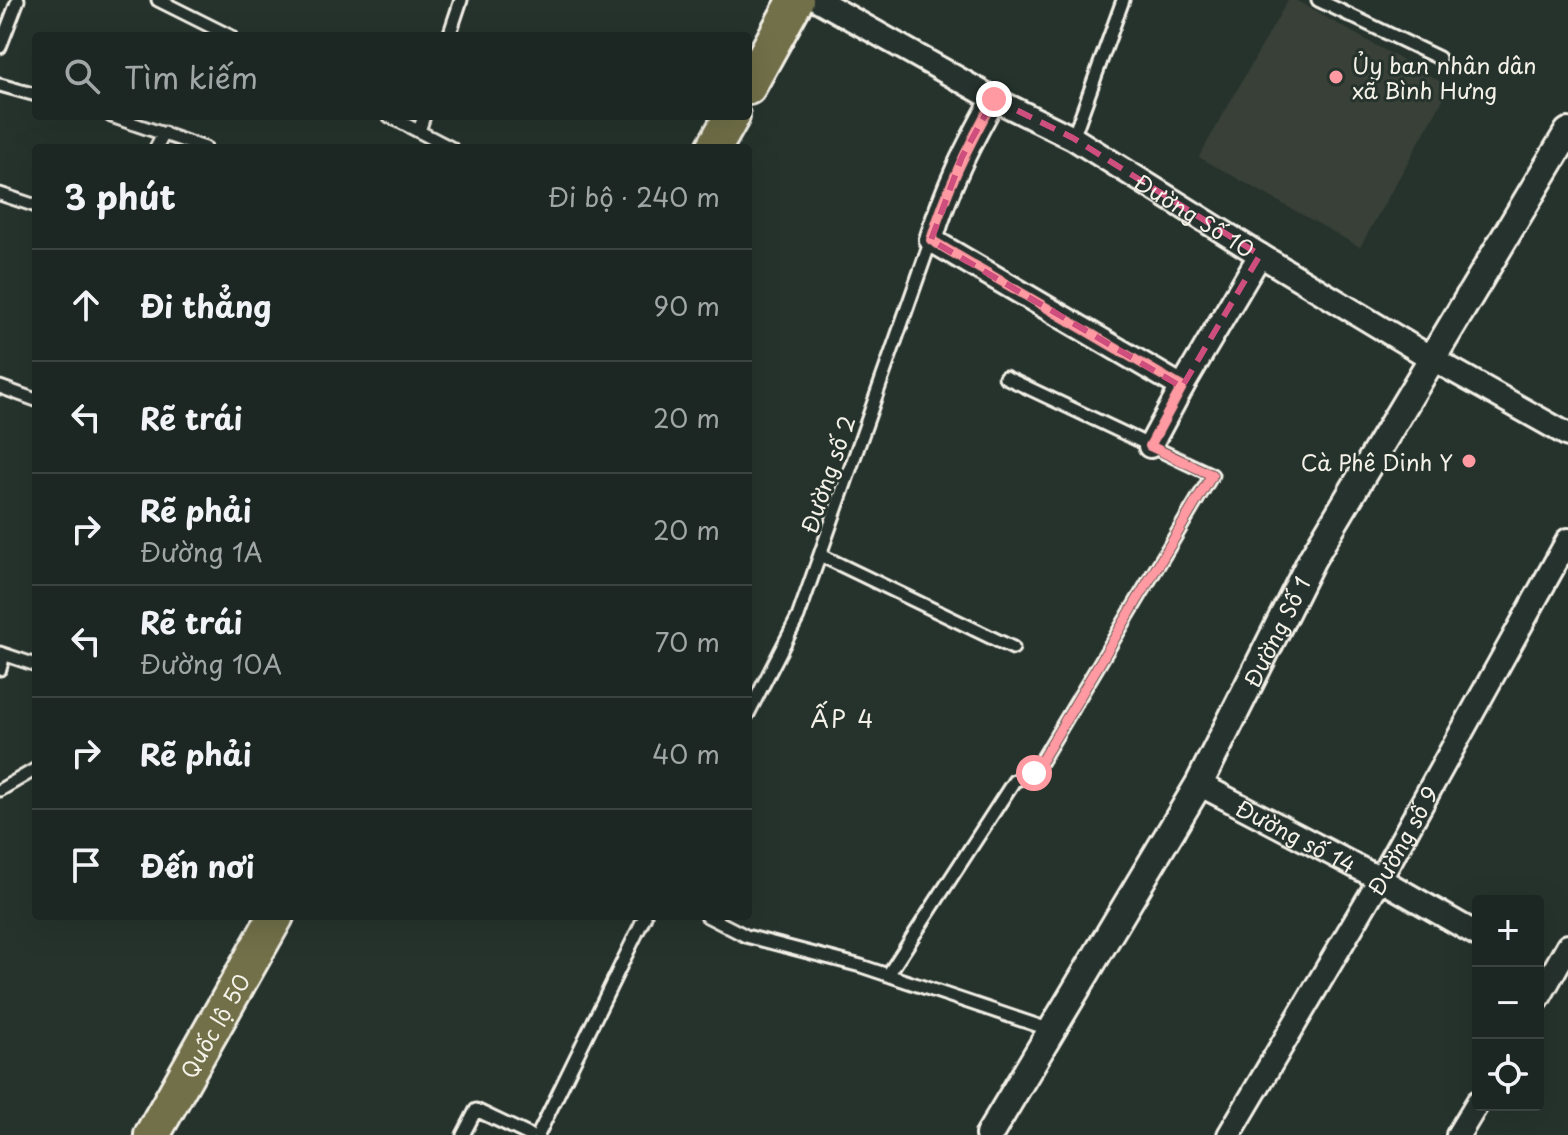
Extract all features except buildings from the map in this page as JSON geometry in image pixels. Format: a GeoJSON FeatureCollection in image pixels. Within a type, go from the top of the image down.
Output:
{"type":"FeatureCollection","features":[{"type":"Feature","properties":{"kind":"main road"},"geometry":{"type":"LineString","coordinates":[[752,80],[796,0]]}},
{"type":"Feature","properties":{"kind":"main road"},"geometry":{"type":"LineString","coordinates":[[716,144],[730,120]]}},
{"type":"Feature","properties":{"kind":"main road","name":"Quốc lộ 50"},"geometry":{"type":"LineString","coordinates":[[152,1135],[274,920]]}},
{"type":"Feature","properties":{"kind":"street","name":"Đường Số 10"},"geometry":{"type":"LineString","coordinates":[[818,0],[994,99],[1073,138],[1431,358],[1568,435]]}},
{"type":"Feature","properties":{"kind":"street"},"geometry":{"type":"LineString","coordinates":[[994,99],[962,157],[931,240],[1182,387]]}},
{"type":"Feature","properties":{"kind":"street","name":"Đường Số 1"},"geometry":{"type":"LineString","coordinates":[[989,1135],[1199,784],[1312,559],[1568,132]]}},
{"type":"Feature","properties":{"kind":"street"},"geometry":{"type":"LineString","coordinates":[[1150,446],[1260,255]]}},
{"type":"Feature","properties":{"kind":"street","name":"Đường số 9"},"geometry":{"type":"LineString","coordinates":[[1229,1135],[1380,879],[1568,540]]}},
{"type":"Feature","properties":{"kind":"street","name":"Đường số 14"},"geometry":{"type":"LineString","coordinates":[[1199,784],[1380,879],[1472,932]]}},
{"type":"Feature","properties":{"kind":"street"},"geometry":{"type":"LineString","coordinates":[[1552,978],[1568,946]]}},
{"type":"Feature","properties":{"kind":"street"},"geometry":{"type":"LineString","coordinates":[[1458,1135],[1473,1111]]}},
{"type":"Feature","properties":{"kind":"lane"},"geometry":{"type":"LineString","coordinates":[[0,47],[18,0]]}},
{"type":"Feature","properties":{"kind":"lane"},"geometry":{"type":"LineString","coordinates":[[158,0],[222,32]]}},
{"type":"Feature","properties":{"kind":"lane"},"geometry":{"type":"LineString","coordinates":[[450,32],[461,0]]}},
{"type":"Feature","properties":{"kind":"lane"},"geometry":{"type":"LineString","coordinates":[[1073,138],[1123,0]]}},
{"type":"Feature","properties":{"kind":"lane"},"geometry":{"type":"LineString","coordinates":[[1318,0],[1439,58]]}},
{"type":"Feature","properties":{"kind":"lane"},"geometry":{"type":"LineString","coordinates":[[0,85],[32,94]]}},
{"type":"Feature","properties":{"kind":"lane"},"geometry":{"type":"LineString","coordinates":[[123,120],[194,144]]}},
{"type":"Feature","properties":{"kind":"lane"},"geometry":{"type":"LineString","coordinates":[[397,120],[443,144]]}},
{"type":"Feature","properties":{"kind":"lane"},"geometry":{"type":"LineString","coordinates":[[419,131],[423,120]]}},
{"type":"Feature","properties":{"kind":"lane"},"geometry":{"type":"LineString","coordinates":[[158,144],[164,133]]}},
{"type":"Feature","properties":{"kind":"lane"},"geometry":{"type":"LineString","coordinates":[[0,194],[32,205]]}},
{"type":"Feature","properties":{"kind":"lane","name":"Đường số 2"},"geometry":{"type":"LineString","coordinates":[[752,706],[798,617],[931,240]]}},
{"type":"Feature","properties":{"kind":"lane"},"geometry":{"type":"LineString","coordinates":[[888,975],[1014,781],[1034,773],[1212,475],[1005,377]]}},
{"type":"Feature","properties":{"kind":"lane"},"geometry":{"type":"LineString","coordinates":[[0,387],[32,399]]}},
{"type":"Feature","properties":{"kind":"lane"},"geometry":{"type":"LineString","coordinates":[[820,555],[1013,648]]}},
{"type":"Feature","properties":{"kind":"lane"},"geometry":{"type":"LineString","coordinates":[[0,669],[2,654],[32,664]]}},
{"type":"Feature","properties":{"kind":"lane"},"geometry":{"type":"LineString","coordinates":[[0,790],[32,771]]}},
{"type":"Feature","properties":{"kind":"lane"},"geometry":{"type":"LineString","coordinates":[[538,1135],[643,920]]}},
{"type":"Feature","properties":{"kind":"lane"},"geometry":{"type":"LineString","coordinates":[[715,920],[746,936],[888,975],[1051,1030]]}},
{"type":"Feature","properties":{"kind":"lane"},"geometry":{"type":"LineString","coordinates":[[463,1135],[476,1110],[529,1135]]}},
{"type":"Feature","properties":{"kind":"highlighted area"},"geometry":{"type":"Polygon","coordinates":[[[994,99],[1073,138],[1260,255],[1182,387],[931,240],[962,157],[994,99]]]}},
{"type":"Feature","properties":{"kind":"shaded area"},"geometry":{"type":"Polygon","coordinates":[[[1288,0],[1295,0],[1450,87],[1360,247],[1199,157],[1288,0]]]}},
{"type":"Feature","properties":{"kind":"place","name":"Ủy ban nhân dân xã Bình Hưng"},"geometry":{"type":"Point","coordinates":[1336,77]}},
{"type":"Feature","properties":{"kind":"place","name":"Cà Phê Dinh Y"},"geometry":{"type":"Point","coordinates":[1469,461]}},
{"type":"Feature","properties":{"kind":"district","name":"ẤP 4"},"geometry":{"type":"Point","coordinates":[843,718]}},
{"type":"Feature","properties":{"kind":"route"},"geometry":{"type":"LineString","coordinates":[[994,99],[962,157],[931,240],[1182,387],[1150,446],[1212,475],[1034,773]]}}]}
